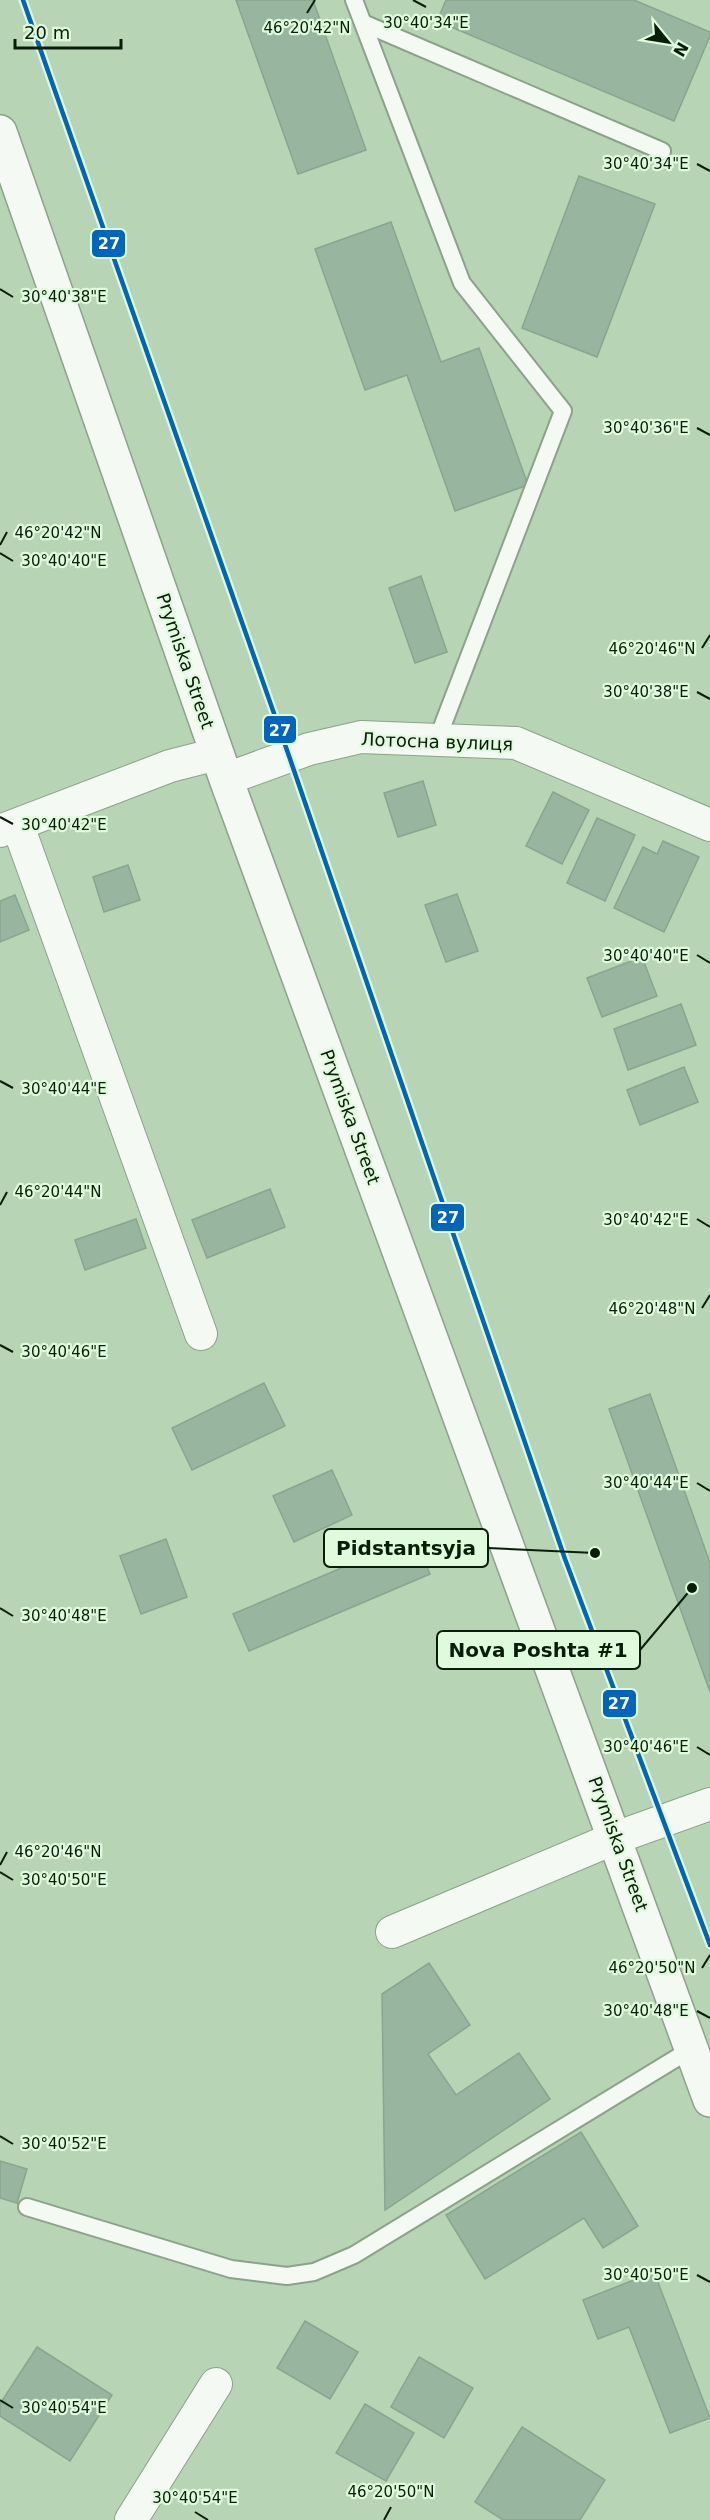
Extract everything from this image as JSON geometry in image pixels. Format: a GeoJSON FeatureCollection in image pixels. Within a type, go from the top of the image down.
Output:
{"type":"FeatureCollection","features":[{"type":"Feature","properties":{"kind":"street","name":"Prymiska Street"},"geometry":{"type":"LineString","coordinates":[[0,132],[221,766],[693,2048],[710,2100]]}},
{"type":"Feature","properties":{"kind":"street","name":"Лотосна вулиця"},"geometry":{"type":"LineString","coordinates":[[9,828],[170,766],[221,766],[299,753],[361,737],[516,743],[710,825]]}},
{"type":"Feature","properties":{"kind":"street"},"geometry":{"type":"LineString","coordinates":[[9,828],[201,1334]]}},
{"type":"Feature","properties":{"kind":"street"},"geometry":{"type":"LineString","coordinates":[[392,1932],[615,1838],[710,1804]]}},
{"type":"Feature","properties":{"kind":"street"},"geometry":{"type":"LineString","coordinates":[[131,2520],[216,2384]]}},
{"type":"Feature","properties":{"kind":"lane"},"geometry":{"type":"LineString","coordinates":[[354,0],[462,283],[563,411],[437,740]]}},
{"type":"Feature","properties":{"kind":"lane"},"geometry":{"type":"LineString","coordinates":[[363,23],[662,151]]}},
{"type":"Feature","properties":{"kind":"lane"},"geometry":{"type":"LineString","coordinates":[[27,2207],[231,2269],[287,2276],[314,2272],[354,2255],[693,2048]]}},
{"type":"Feature","properties":{"kind":"building"},"geometry":{"type":"Polygon","coordinates":[[[236,0],[313,0],[366,150],[298,174],[236,0]]]}},
{"type":"Feature","properties":{"kind":"building"},"geometry":{"type":"Polygon","coordinates":[[[446,0],[634,0],[710,32],[710,36],[674,121],[437,21],[446,0]]]}},
{"type":"Feature","properties":{"kind":"building"},"geometry":{"type":"Polygon","coordinates":[[[579,176],[655,204],[597,357],[522,328],[579,176]]]}},
{"type":"Feature","properties":{"kind":"building"},"geometry":{"type":"Polygon","coordinates":[[[391,222],[441,362],[479,348],[528,485],[455,511],[407,375],[365,390],[315,249],[391,222]]]}},
{"type":"Feature","properties":{"kind":"building"},"geometry":{"type":"Polygon","coordinates":[[[421,576],[447,652],[415,663],[389,588],[421,576]]]}},
{"type":"Feature","properties":{"kind":"building"},"geometry":{"type":"Polygon","coordinates":[[[423,781],[436,825],[398,837],[384,793],[423,781]]]}},
{"type":"Feature","properties":{"kind":"building"},"geometry":{"type":"Polygon","coordinates":[[[553,792],[589,810],[562,864],[526,846],[553,792]]]}},
{"type":"Feature","properties":{"kind":"building"},"geometry":{"type":"Polygon","coordinates":[[[597,818],[635,835],[605,901],[567,883],[597,818]]]}},
{"type":"Feature","properties":{"kind":"building"},"geometry":{"type":"Polygon","coordinates":[[[663,841],[699,857],[664,932],[614,908],[643,847],[657,854],[663,841]]]}},
{"type":"Feature","properties":{"kind":"building"},"geometry":{"type":"Polygon","coordinates":[[[128,865],[140,900],[104,912],[93,877],[128,865]]]}},
{"type":"Feature","properties":{"kind":"building"},"geometry":{"type":"Polygon","coordinates":[[[457,894],[478,951],[446,962],[425,905],[457,894]]]}},
{"type":"Feature","properties":{"kind":"building"},"geometry":{"type":"Polygon","coordinates":[[[15,895],[29,930],[0,942],[0,901],[15,895]]]}},
{"type":"Feature","properties":{"kind":"building"},"geometry":{"type":"Polygon","coordinates":[[[642,957],[657,996],[602,1017],[587,978],[642,957]]]}},
{"type":"Feature","properties":{"kind":"building"},"geometry":{"type":"Polygon","coordinates":[[[681,1004],[696,1045],[628,1070],[614,1029],[681,1004]]]}},
{"type":"Feature","properties":{"kind":"building"},"geometry":{"type":"Polygon","coordinates":[[[684,1067],[698,1102],[640,1125],[627,1090],[684,1067]]]}},
{"type":"Feature","properties":{"kind":"building"},"geometry":{"type":"Polygon","coordinates":[[[270,1189],[285,1227],[207,1258],[192,1220],[270,1189]]]}},
{"type":"Feature","properties":{"kind":"building"},"geometry":{"type":"Polygon","coordinates":[[[136,1219],[146,1248],[85,1270],[75,1240],[136,1219]]]}},
{"type":"Feature","properties":{"kind":"building"},"geometry":{"type":"Polygon","coordinates":[[[264,1383],[285,1426],[192,1470],[172,1428],[264,1383]]]}},
{"type":"Feature","properties":{"kind":"building"},"geometry":{"type":"Polygon","coordinates":[[[650,1394],[710,1563],[710,1692],[609,1409],[650,1394]]]}},
{"type":"Feature","properties":{"kind":"building"},"geometry":{"type":"Polygon","coordinates":[[[332,1470],[352,1515],[294,1542],[273,1496],[332,1470]]]}},
{"type":"Feature","properties":{"kind":"building"},"geometry":{"type":"Polygon","coordinates":[[[414,1537],[430,1574],[249,1651],[233,1614],[414,1537]]]}},
{"type":"Feature","properties":{"kind":"building"},"geometry":{"type":"Polygon","coordinates":[[[166,1539],[187,1597],[141,1614],[120,1556],[166,1539]]]}},
{"type":"Feature","properties":{"kind":"building"},"geometry":{"type":"Polygon","coordinates":[[[429,1963],[470,2025],[428,2054],[456,2095],[519,2053],[550,2099],[385,2210],[382,1994],[429,1963]]]}},
{"type":"Feature","properties":{"kind":"building"},"geometry":{"type":"Polygon","coordinates":[[[581,2132],[638,2226],[603,2248],[584,2218],[485,2279],[446,2215],[581,2132]]]}},
{"type":"Feature","properties":{"kind":"building"},"geometry":{"type":"Polygon","coordinates":[[[0,2161],[27,2169],[17,2203],[0,2198],[0,2161]]]}},
{"type":"Feature","properties":{"kind":"building"},"geometry":{"type":"Polygon","coordinates":[[[654,2272],[710,2418],[670,2433],[629,2327],[598,2339],[583,2300],[654,2272]]]}},
{"type":"Feature","properties":{"kind":"building"},"geometry":{"type":"Polygon","coordinates":[[[305,2321],[358,2352],[330,2399],[277,2368],[305,2321]]]}},
{"type":"Feature","properties":{"kind":"building"},"geometry":{"type":"Polygon","coordinates":[[[37,2347],[112,2395],[70,2461],[0,2416],[0,2404],[37,2347]]]}},
{"type":"Feature","properties":{"kind":"building"},"geometry":{"type":"Polygon","coordinates":[[[419,2357],[473,2388],[444,2438],[391,2407],[419,2357]]]}},
{"type":"Feature","properties":{"kind":"building"},"geometry":{"type":"Polygon","coordinates":[[[365,2404],[414,2433],[386,2481],[336,2453],[365,2404]]]}},
{"type":"Feature","properties":{"kind":"building"},"geometry":{"type":"Polygon","coordinates":[[[522,2427],[605,2480],[580,2520],[503,2520],[475,2502],[522,2427]]]}},
{"type":"Feature","properties":{"kind":"transit line","name":"27"},"geometry":{"type":"LineString","coordinates":[[23,0],[289,756],[565,1559],[710,1945]]}},
{"type":"Feature","properties":{"kind":"place","name":"Pidstantsyja"},"geometry":{"type":"Point","coordinates":[595,1553]}},
{"type":"Feature","properties":{"kind":"place","name":"Nova Poshta #1"},"geometry":{"type":"Point","coordinates":[692,1588]}}]}
